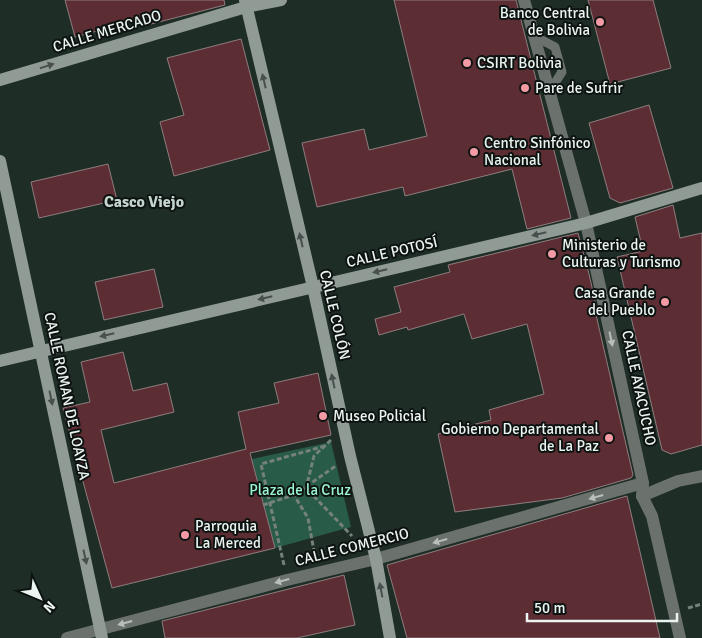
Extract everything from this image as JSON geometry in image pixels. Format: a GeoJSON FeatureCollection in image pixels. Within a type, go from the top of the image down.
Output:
{"type":"FeatureCollection","features":[{"type":"Feature","properties":{"kind":"main road","name":"CALLE MERCADO"},"geometry":{"type":"LineString","coordinates":[[0,80],[245,3],[281,0]]}},
{"type":"Feature","properties":{"kind":"main road","name":"CALLE COLÓN"},"geometry":{"type":"LineString","coordinates":[[245,3],[313,287],[350,456],[376,559],[390,638]]}},
{"type":"Feature","properties":{"kind":"main road","name":"CALLE ROMAN DE LOAYZA"},"geometry":{"type":"LineString","coordinates":[[0,161],[102,634]]}},
{"type":"Feature","properties":{"kind":"main road","name":"CALLE POTOSÍ"},"geometry":{"type":"LineString","coordinates":[[0,361],[40,350],[586,223],[702,188]]}},
{"type":"Feature","properties":{"kind":"street","name":"CALLE AYACUCHO"},"geometry":{"type":"LineString","coordinates":[[524,0],[586,223],[642,490],[652,516],[680,638]]}},
{"type":"Feature","properties":{"kind":"street","name":"CALLE COMERCIO"},"geometry":{"type":"LineString","coordinates":[[67,638],[102,634],[317,572],[376,559],[702,476]]}},
{"type":"Feature","properties":{"kind":"lane"},"geometry":{"type":"LineString","coordinates":[[534,36],[555,47],[562,72],[549,92]]}},
{"type":"Feature","properties":{"kind":"path"},"geometry":{"type":"LineString","coordinates":[[287,580],[261,464],[325,446]]}},
{"type":"Feature","properties":{"kind":"path"},"geometry":{"type":"LineString","coordinates":[[306,488],[314,456]]}},
{"type":"Feature","properties":{"kind":"path"},"geometry":{"type":"LineString","coordinates":[[263,506],[294,495],[350,456]]}},
{"type":"Feature","properties":{"kind":"path"},"geometry":{"type":"LineString","coordinates":[[306,488],[355,538]]}},
{"type":"Feature","properties":{"kind":"path"},"geometry":{"type":"LineString","coordinates":[[294,495],[308,518],[317,572]]}},
{"type":"Feature","properties":{"kind":"green space","name":"Plaza de la Cruz"},"geometry":{"type":"Polygon","coordinates":[[[331,442],[351,527],[275,548],[252,459],[331,442]]]}},
{"type":"Feature","properties":{"kind":"building"},"geometry":{"type":"Polygon","coordinates":[[[65,0],[224,0],[225,5],[151,24],[149,17],[75,37],[65,0]]]}},
{"type":"Feature","properties":{"kind":"building"},"geometry":{"type":"Polygon","coordinates":[[[394,0],[516,0],[571,218],[527,229],[512,169],[405,196],[403,187],[317,207],[302,143],[364,129],[369,150],[427,136],[394,0]]]}},
{"type":"Feature","properties":{"kind":"building","name":"Banco Central de Bolivia"},"geometry":{"type":"Polygon","coordinates":[[[588,0],[653,0],[671,68],[610,84],[588,0]]]}},
{"type":"Feature","properties":{"kind":"building"},"geometry":{"type":"Polygon","coordinates":[[[241,39],[270,150],[174,176],[160,122],[184,115],[167,58],[241,39]]]}},
{"type":"Feature","properties":{"kind":"building"},"geometry":{"type":"Polygon","coordinates":[[[649,105],[673,188],[620,203],[610,198],[589,123],[649,105]]]}},
{"type":"Feature","properties":{"kind":"building"},"geometry":{"type":"Polygon","coordinates":[[[108,164],[117,200],[39,218],[31,182],[108,164]]]}},
{"type":"Feature","properties":{"kind":"building","name":"Casa Grande del Pueblo"},"geometry":{"type":"Polygon","coordinates":[[[673,205],[680,238],[702,233],[702,445],[671,454],[662,450],[617,257],[643,251],[635,217],[673,205]]]}},
{"type":"Feature","properties":{"kind":"building"},"geometry":{"type":"Polygon","coordinates":[[[578,233],[589,274],[596,305],[594,306],[633,475],[631,478],[562,498],[455,512],[438,434],[491,420],[489,410],[544,394],[527,324],[472,339],[464,314],[408,330],[407,327],[379,335],[375,319],[401,312],[394,287],[450,272],[448,265],[578,233]]]}},
{"type":"Feature","properties":{"kind":"building"},"geometry":{"type":"Polygon","coordinates":[[[154,269],[163,307],[104,320],[95,282],[154,269]]]}},
{"type":"Feature","properties":{"kind":"building"},"geometry":{"type":"Polygon","coordinates":[[[123,352],[133,391],[167,383],[174,412],[101,430],[114,483],[246,449],[238,412],[279,403],[274,383],[318,373],[331,435],[250,453],[275,548],[112,588],[63,408],[90,402],[81,362],[123,352]]]}},
{"type":"Feature","properties":{"kind":"building"},"geometry":{"type":"Polygon","coordinates":[[[627,496],[660,638],[407,638],[387,565],[627,496]]]}},
{"type":"Feature","properties":{"kind":"building"},"geometry":{"type":"Polygon","coordinates":[[[344,575],[355,625],[297,638],[165,638],[162,621],[344,575]]]}},
{"type":"Feature","properties":{"kind":"place","name":"Banco Central de Bolivia"},"geometry":{"type":"Point","coordinates":[600,22]}},
{"type":"Feature","properties":{"kind":"place","name":"CSIRT Bolivia"},"geometry":{"type":"Point","coordinates":[467,63]}},
{"type":"Feature","properties":{"kind":"place","name":"Pare de Sufrir"},"geometry":{"type":"Point","coordinates":[525,88]}},
{"type":"Feature","properties":{"kind":"place","name":"Centro Sinfónico Nacional"},"geometry":{"type":"Point","coordinates":[474,152]}},
{"type":"Feature","properties":{"kind":"place","name":"Ministerio de Culturas y Turismo"},"geometry":{"type":"Point","coordinates":[552,254]}},
{"type":"Feature","properties":{"kind":"place","name":"Casa Grande del Pueblo"},"geometry":{"type":"Point","coordinates":[665,302]}},
{"type":"Feature","properties":{"kind":"place","name":"Museo Policial"},"geometry":{"type":"Point","coordinates":[323,416]}},
{"type":"Feature","properties":{"kind":"place","name":"Gobierno Departamental de La Paz"},"geometry":{"type":"Point","coordinates":[609,438]}},
{"type":"Feature","properties":{"kind":"place","name":"Parroquia La Merced"},"geometry":{"type":"Point","coordinates":[185,535]}},
{"type":"Feature","properties":{"kind":"district","name":"Casco Viejo"},"geometry":{"type":"Point","coordinates":[144,201]}}]}
